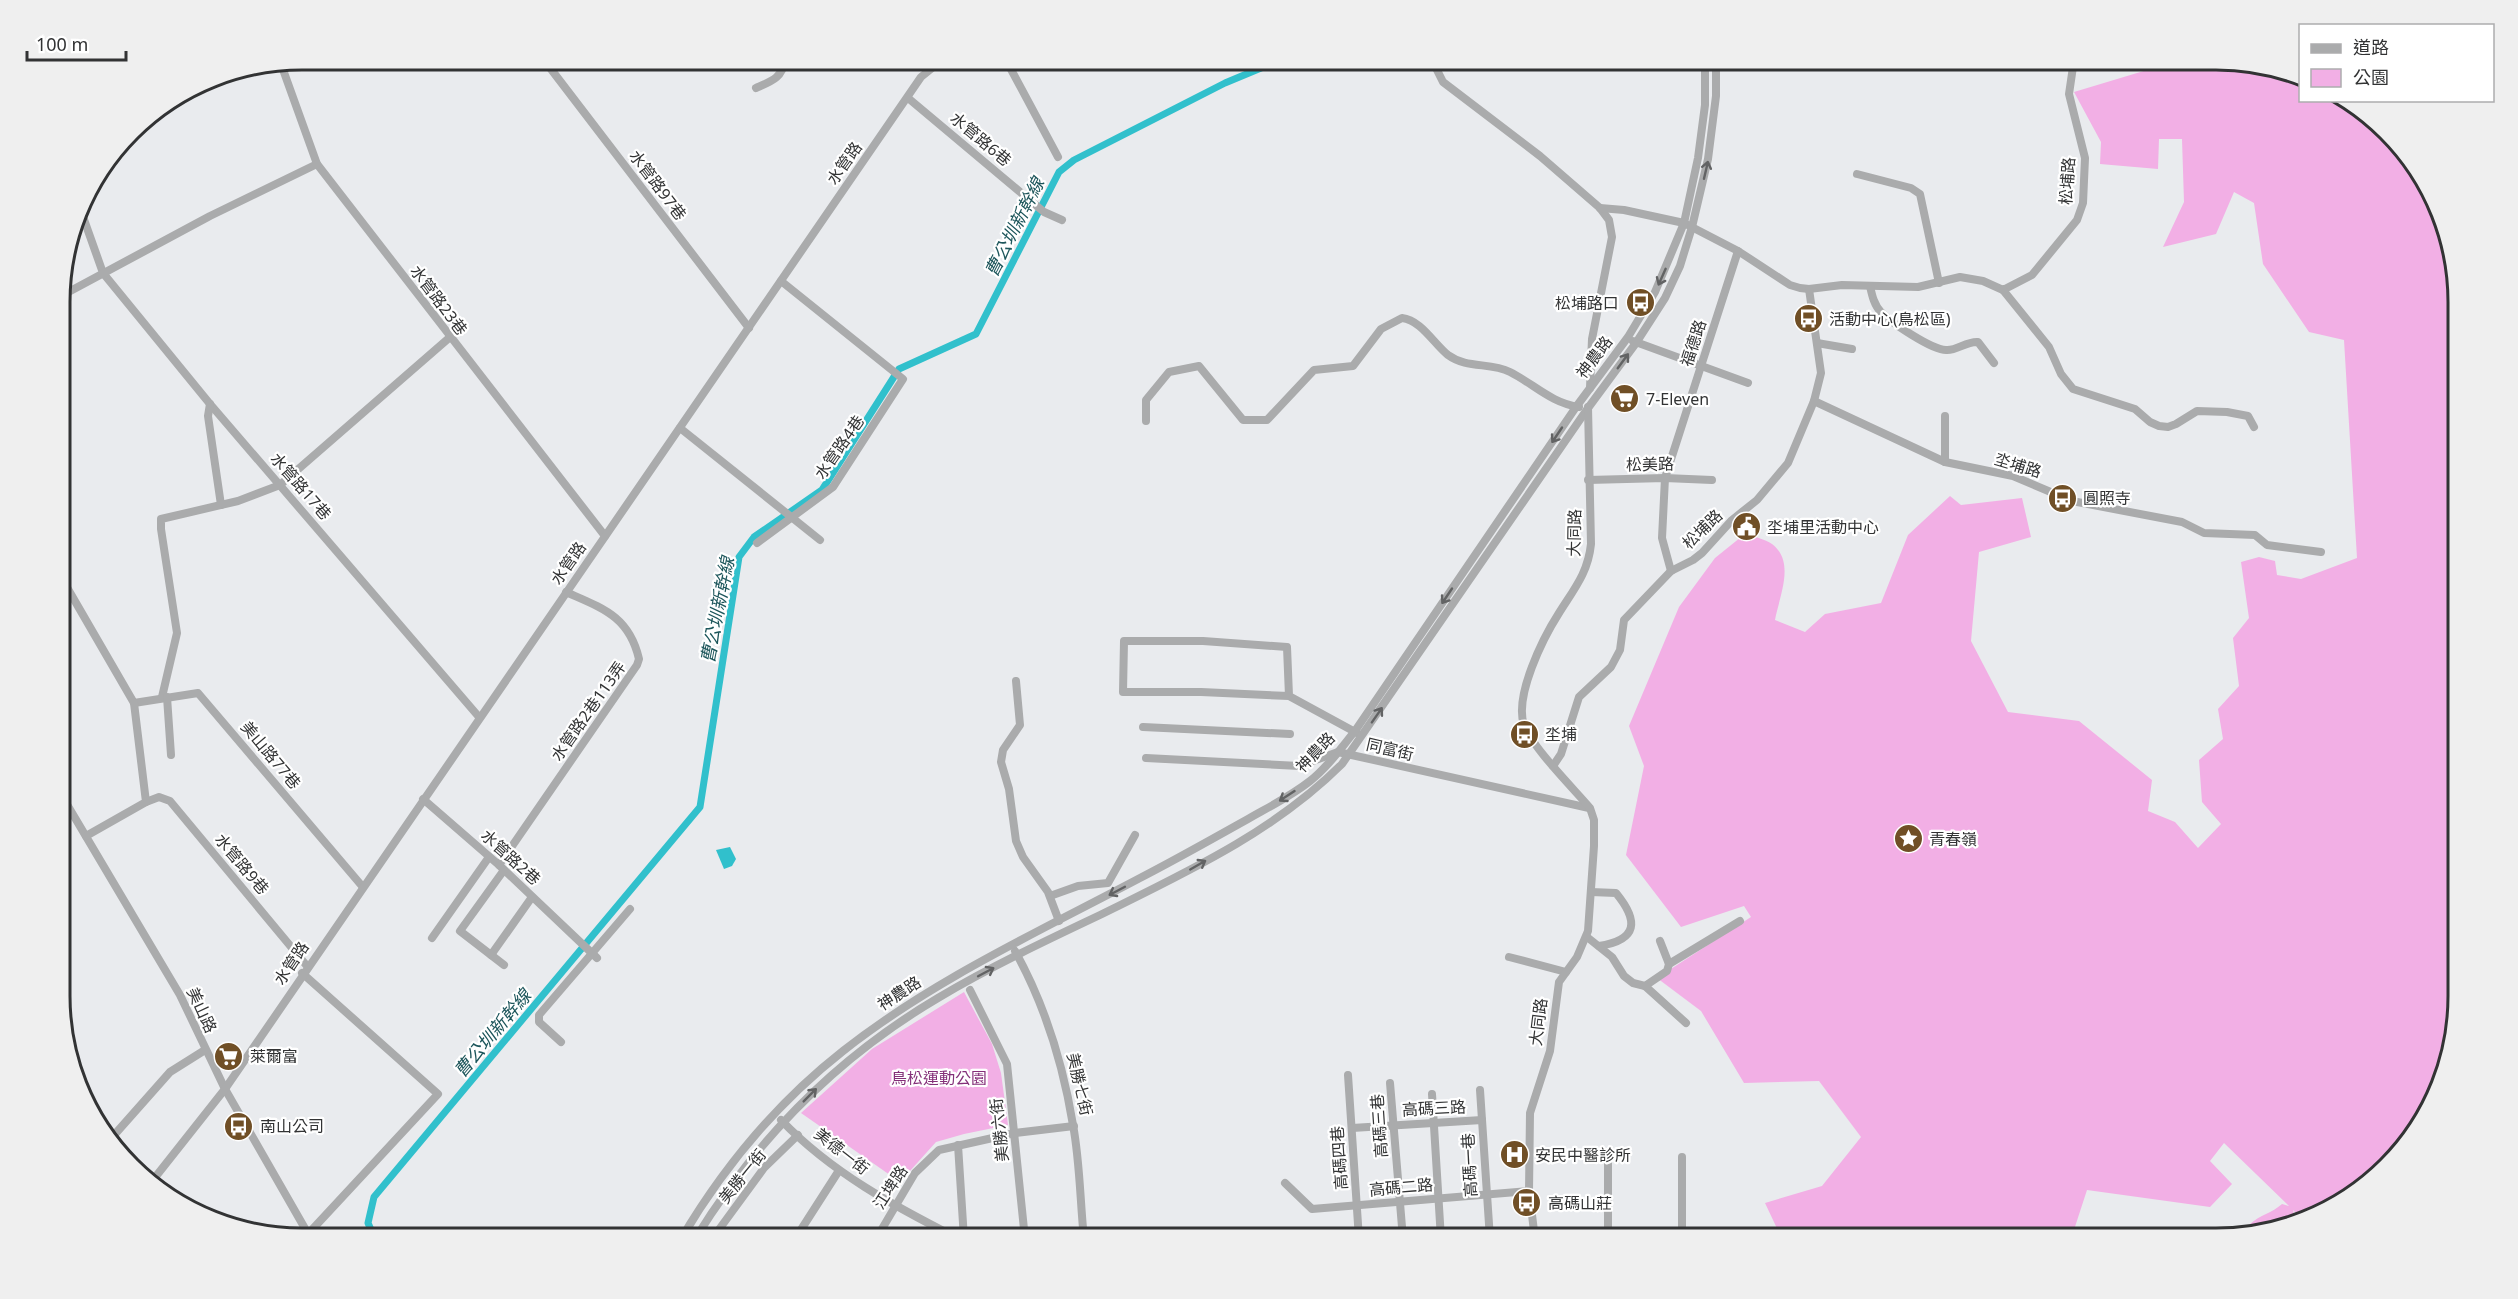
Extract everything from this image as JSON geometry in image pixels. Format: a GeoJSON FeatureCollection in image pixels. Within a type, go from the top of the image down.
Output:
{"type":"FeatureCollection","features":[{"type":"Feature","properties":{"kind":"street","name":"水管路97巷"},"geometry":{"type":"LineString","coordinates":[[552,70],[749,328]]}},
{"type":"Feature","properties":{"kind":"street"},"geometry":{"type":"LineString","coordinates":[[756,88],[777,78],[783,70]]}},
{"type":"Feature","properties":{"kind":"street","name":"水管路"},"geometry":{"type":"LineString","coordinates":[[156,1177],[225,1089],[362,886],[921,77],[930,70]]}},
{"type":"Feature","properties":{"kind":"street"},"geometry":{"type":"LineString","coordinates":[[1011,70],[1058,157]]}},
{"type":"Feature","properties":{"kind":"street","name":"大同路"},"geometry":{"type":"LineString","coordinates":[[1437,70],[1443,82],[1540,156],[1600,208],[1609,220],[1612,237],[1592,339],[1588,408],[1591,537],[1589,564],[1548,630],[1531,667],[1525,699],[1525,727],[1553,766],[1590,808],[1594,820],[1587,937],[1577,957],[1559,982],[1552,1042],[1529,1124],[1529,1191],[1534,1228]]}},
{"type":"Feature","properties":{"kind":"street","name":"神農路"},"geometry":{"type":"LineString","coordinates":[[687,1228],[734,1161],[775,1114],[842,1052],[874,1028],[933,989],[1195,849],[1279,801],[1311,781],[1358,734],[1636,343],[1665,298],[1680,266],[1688,225],[1705,105],[1705,70]]}},
{"type":"Feature","properties":{"kind":"street","name":"神農路"},"geometry":{"type":"LineString","coordinates":[[702,1228],[743,1168],[783,1123],[847,1061],[880,1036],[938,998],[1017,955],[1194,868],[1286,812],[1318,788],[1350,754],[1358,734],[1576,407],[1628,337],[1655,292],[1688,225],[1708,159],[1716,96],[1716,70]]}},
{"type":"Feature","properties":{"kind":"street","name":"松埔路"},"geometry":{"type":"LineString","coordinates":[[2003,290],[2032,275],[2077,220],[2081,211],[2085,158],[2069,94],[2073,70]]}},
{"type":"Feature","properties":{"kind":"street","name":"水管路23巷"},"geometry":{"type":"LineString","coordinates":[[284,71],[317,165],[449,338],[605,536]]}},
{"type":"Feature","properties":{"kind":"street","name":"水管路6巷"},"geometry":{"type":"LineString","coordinates":[[908,98],[1044,212],[1062,220]]}},
{"type":"Feature","properties":{"kind":"street"},"geometry":{"type":"LineString","coordinates":[[71,291],[210,216],[317,165]]}},
{"type":"Feature","properties":{"kind":"street"},"geometry":{"type":"LineString","coordinates":[[1857,174],[1911,188],[1920,194],[1939,283]]}},
{"type":"Feature","properties":{"kind":"street"},"geometry":{"type":"LineString","coordinates":[[1600,208],[1624,210],[1688,225],[1738,251],[1790,285],[1809,289],[1842,285],[1918,287],[1960,277],[1973,278],[2003,290],[2049,347],[2061,374],[2073,389],[2135,409],[2150,422],[2159,426],[2168,427],[2176,424],[2197,411],[2227,412],[2248,416],[2254,427]]}},
{"type":"Feature","properties":{"kind":"street","name":"水管路17巷"},"geometry":{"type":"LineString","coordinates":[[85,222],[103,273],[210,404],[480,717]]}},
{"type":"Feature","properties":{"kind":"street","name":"福德路"},"geometry":{"type":"LineString","coordinates":[[1671,571],[1662,538],[1665,478],[1738,251]]}},
{"type":"Feature","properties":{"kind":"street","name":"水管路4巷"},"geometry":{"type":"LineString","coordinates":[[758,543],[789,514],[833,487],[903,381],[903,378],[781,281]]}},
{"type":"Feature","properties":{"kind":"street"},"geometry":{"type":"LineString","coordinates":[[1870,286],[1876,305],[1892,321],[1942,350],[1977,342],[1994,363]]}},
{"type":"Feature","properties":{"kind":"street","name":"松埔路"},"geometry":{"type":"LineString","coordinates":[[1553,766],[1561,754],[1579,697],[1611,667],[1620,650],[1623,620],[1671,571],[1693,560],[1732,520],[1757,500],[1788,463],[1814,401],[1821,373],[1809,289]]}},
{"type":"Feature","properties":{"kind":"street"},"geometry":{"type":"LineString","coordinates":[[1146,421],[1146,400],[1169,372],[1199,366],[1243,420],[1267,420],[1314,370],[1353,366],[1381,329],[1402,318],[1415,323],[1449,356],[1465,364],[1490,366],[1509,372],[1557,403],[1588,408]]}},
{"type":"Feature","properties":{"kind":"street"},"geometry":{"type":"LineString","coordinates":[[1628,337],[1636,343],[1748,383]]}},
{"type":"Feature","properties":{"kind":"street"},"geometry":{"type":"LineString","coordinates":[[171,755],[164,697],[177,633],[161,519],[221,506],[280,484],[449,338]]}},
{"type":"Feature","properties":{"kind":"street"},"geometry":{"type":"LineString","coordinates":[[1818,344],[1852,350]]}},
{"type":"Feature","properties":{"kind":"street","name":"坔埔路"},"geometry":{"type":"LineString","coordinates":[[1814,401],[1945,462],[2013,476],[2072,501],[2182,522],[2204,533],[2255,535],[2267,545],[2321,552]]}},
{"type":"Feature","properties":{"kind":"street"},"geometry":{"type":"LineString","coordinates":[[210,404],[208,416],[221,506]]}},
{"type":"Feature","properties":{"kind":"street"},"geometry":{"type":"LineString","coordinates":[[1945,416],[1945,462]]}},
{"type":"Feature","properties":{"kind":"street"},"geometry":{"type":"LineString","coordinates":[[680,428],[820,540]]}},
{"type":"Feature","properties":{"kind":"street","name":"松美路"},"geometry":{"type":"LineString","coordinates":[[1588,480],[1665,478],[1712,480]]}},
{"type":"Feature","properties":{"kind":"street","name":"水管路2巷113弄"},"geometry":{"type":"LineString","coordinates":[[501,867],[639,659],[624,625],[611,612],[566,592]]}},
{"type":"Feature","properties":{"kind":"street"},"geometry":{"type":"LineString","coordinates":[[70,593],[134,704],[146,802],[86,836]]}},
{"type":"Feature","properties":{"kind":"street"},"geometry":{"type":"LineString","coordinates":[[1289,696],[1287,647],[1203,641],[1124,641],[1123,692],[1201,692],[1289,696],[1358,734]]}},
{"type":"Feature","properties":{"kind":"street"},"geometry":{"type":"LineString","coordinates":[[1016,681],[1020,725],[1002,750],[1001,762],[1009,789],[1016,841],[1023,857],[1050,896],[1059,921]]}},
{"type":"Feature","properties":{"kind":"street","name":"美山路77巷"},"geometry":{"type":"LineString","coordinates":[[134,704],[164,697],[198,693],[362,886]]}},
{"type":"Feature","properties":{"kind":"street"},"geometry":{"type":"LineString","coordinates":[[1143,727],[1290,734]]}},
{"type":"Feature","properties":{"kind":"street","name":"同富街"},"geometry":{"type":"LineString","coordinates":[[1146,758],[1299,766],[1338,752],[1590,808]]}},
{"type":"Feature","properties":{"kind":"street","name":"水管路9巷"},"geometry":{"type":"LineString","coordinates":[[146,802],[159,797],[170,801],[305,969]]}},
{"type":"Feature","properties":{"kind":"street","name":"水管路2巷"},"geometry":{"type":"LineString","coordinates":[[423,799],[501,867],[593,955]]}},
{"type":"Feature","properties":{"kind":"street","name":"美山路"},"geometry":{"type":"LineString","coordinates":[[70,809],[180,995],[225,1089],[304,1228]]}},
{"type":"Feature","properties":{"kind":"street"},"geometry":{"type":"LineString","coordinates":[[1050,896],[1078,886],[1108,883],[1135,835]]}},
{"type":"Feature","properties":{"kind":"street"},"geometry":{"type":"LineString","coordinates":[[432,938],[489,857]]}},
{"type":"Feature","properties":{"kind":"street"},"geometry":{"type":"LineString","coordinates":[[501,867],[460,931],[504,965]]}},
{"type":"Feature","properties":{"kind":"street"},"geometry":{"type":"LineString","coordinates":[[1591,892],[1616,893],[1633,923],[1632,930],[1626,937],[1618,942],[1599,946]]}},
{"type":"Feature","properties":{"kind":"street"},"geometry":{"type":"LineString","coordinates":[[491,955],[532,897]]}},
{"type":"Feature","properties":{"kind":"street"},"geometry":{"type":"LineString","coordinates":[[561,1042],[539,1022],[539,1015],[593,955],[630,909]]}},
{"type":"Feature","properties":{"kind":"street"},"geometry":{"type":"LineString","coordinates":[[1669,964],[1740,921]]}},
{"type":"Feature","properties":{"kind":"street"},"geometry":{"type":"LineString","coordinates":[[1587,937],[1612,957],[1624,976],[1633,983],[1645,986],[1686,1023]]}},
{"type":"Feature","properties":{"kind":"street"},"geometry":{"type":"LineString","coordinates":[[1645,986],[1667,971],[1669,964],[1660,940]]}},
{"type":"Feature","properties":{"kind":"street","name":"美勝七街"},"geometry":{"type":"LineString","coordinates":[[1012,946],[1050,1026],[1060,1060],[1074,1126],[1083,1228]]}},
{"type":"Feature","properties":{"kind":"street"},"geometry":{"type":"LineString","coordinates":[[1509,957],[1566,972]]}},
{"type":"Feature","properties":{"kind":"street"},"geometry":{"type":"LineString","coordinates":[[305,969],[438,1094],[317,1228]]}},
{"type":"Feature","properties":{"kind":"street","name":"美勝六街"},"geometry":{"type":"LineString","coordinates":[[970,990],[1007,1064],[1024,1228]]}},
{"type":"Feature","properties":{"kind":"street"},"geometry":{"type":"LineString","coordinates":[[115,1134],[170,1072],[205,1050]]}},
{"type":"Feature","properties":{"kind":"street","name":"高碼四巷"},"geometry":{"type":"LineString","coordinates":[[1348,1074],[1358,1228]]}},
{"type":"Feature","properties":{"kind":"street","name":"高碼三巷"},"geometry":{"type":"LineString","coordinates":[[1390,1083],[1402,1228]]}},
{"type":"Feature","properties":{"kind":"street","name":"高碼一巷"},"geometry":{"type":"LineString","coordinates":[[1480,1090],[1489,1228]]}},
{"type":"Feature","properties":{"kind":"street"},"geometry":{"type":"LineString","coordinates":[[1432,1094],[1440,1228]]}},
{"type":"Feature","properties":{"kind":"street","name":"美德一街"},"geometry":{"type":"LineString","coordinates":[[775,1114],[838,1172],[894,1207],[937,1228]]}},
{"type":"Feature","properties":{"kind":"street","name":"高碼三路"},"geometry":{"type":"LineString","coordinates":[[1352,1128],[1482,1120]]}},
{"type":"Feature","properties":{"kind":"street","name":"江埤路"},"geometry":{"type":"LineString","coordinates":[[882,1228],[915,1173],[939,1150],[1015,1133],[1074,1126]]}},
{"type":"Feature","properties":{"kind":"street","name":"美勝一街"},"geometry":{"type":"LineString","coordinates":[[720,1228],[764,1168],[798,1135]]}},
{"type":"Feature","properties":{"kind":"street"},"geometry":{"type":"LineString","coordinates":[[958,1145],[963,1228]]}},
{"type":"Feature","properties":{"kind":"street"},"geometry":{"type":"LineString","coordinates":[[1682,1156],[1682,1228]]}},
{"type":"Feature","properties":{"kind":"street"},"geometry":{"type":"LineString","coordinates":[[1608,1158],[1608,1228]]}},
{"type":"Feature","properties":{"kind":"street"},"geometry":{"type":"LineString","coordinates":[[802,1228],[838,1172]]}},
{"type":"Feature","properties":{"kind":"street","name":"高碼二路"},"geometry":{"type":"LineString","coordinates":[[1285,1183],[1312,1209],[1529,1191]]}},
{"type":"Feature","properties":{"kind":"green space"},"geometry":{"type":"Polygon","coordinates":[[[2147,70],[2216,70],[2246,72],[2276,78],[2299,86],[2299,102],[2332,102],[2369,128],[2400,161],[2430,213],[2440,242],[2446,272],[2448,302],[2448,997],[2446,1027],[2440,1057],[2430,1086],[2416,1113],[2400,1138],[2380,1161],[2357,1181],[2332,1197],[2297,1214],[2293,1210],[2294,1215],[2276,1221],[2252,1226],[2250,1224],[2282,1204],[2289,1206],[2224,1143],[2210,1161],[2232,1184],[2210,1207],[2087,1190],[2075,1228],[1777,1228],[1765,1203],[1822,1186],[1861,1137],[1819,1081],[1744,1083],[1701,1011],[1657,978],[1751,917],[1744,906],[1681,927],[1626,855],[1644,766],[1629,726],[1679,607],[1715,558],[1746,533],[1772,544],[1779,551],[1785,570],[1775,620],[1805,632],[1825,614],[1881,603],[1908,535],[1950,496],[1961,505],[2022,498],[2031,537],[1979,552],[1971,641],[2008,712],[2079,721],[2152,780],[2148,811],[2175,822],[2198,848],[2221,824],[2202,802],[2199,760],[2223,739],[2218,709],[2239,686],[2233,638],[2249,618],[2241,562],[2259,557],[2275,561],[2277,575],[2301,579],[2357,558],[2344,340],[2309,332],[2263,264],[2254,203],[2234,192],[2216,234],[2163,247],[2184,202],[2182,139],[2159,139],[2158,169],[2100,164],[2101,142],[2074,92],[2147,70]]]}},
{"type":"Feature","properties":{"kind":"green space","name":"鳥松運動公園"},"geometry":{"type":"Polygon","coordinates":[[[964,992],[992,1044],[1001,1073],[1008,1125],[936,1142],[900,1182],[801,1113],[872,1049],[964,992]]]}},
{"type":"Feature","properties":{"kind":"water"},"geometry":{"type":"Polygon","coordinates":[[[730,847],[736,859],[732,866],[724,869],[716,850],[730,847]]]}},
{"type":"Feature","properties":{"kind":"waterway","name":"曹公圳新幹線"},"geometry":{"type":"LineString","coordinates":[[370,1228],[368,1223],[374,1197],[700,807],[739,557],[754,537],[822,490],[899,369],[976,334],[1059,172],[1074,160],[1225,83],[1256,70]]}},
{"type":"Feature","properties":{"kind":"place","name":"松埔路口"},"geometry":{"type":"Point","coordinates":[1640,303]}},
{"type":"Feature","properties":{"kind":"place","name":"活動中心(鳥松區)"},"geometry":{"type":"Point","coordinates":[1808,319]}},
{"type":"Feature","properties":{"kind":"place","name":"7-Eleven"},"geometry":{"type":"Point","coordinates":[1625,399]}},
{"type":"Feature","properties":{"kind":"place","name":"圓照寺"},"geometry":{"type":"Point","coordinates":[2062,498]}},
{"type":"Feature","properties":{"kind":"place","name":"坔埔里活動中心"},"geometry":{"type":"Point","coordinates":[1746,527]}},
{"type":"Feature","properties":{"kind":"place","name":"坔埔"},"geometry":{"type":"Point","coordinates":[1524,734]}},
{"type":"Feature","properties":{"kind":"place","name":"青春嶺"},"geometry":{"type":"Point","coordinates":[1908,839]}},
{"type":"Feature","properties":{"kind":"place","name":"萊爾富"},"geometry":{"type":"Point","coordinates":[229,1056]}},
{"type":"Feature","properties":{"kind":"place","name":"南山公司"},"geometry":{"type":"Point","coordinates":[239,1126]}},
{"type":"Feature","properties":{"kind":"place","name":"安民中醫診所"},"geometry":{"type":"Point","coordinates":[1514,1155]}},
{"type":"Feature","properties":{"kind":"place","name":"高碼山莊"},"geometry":{"type":"Point","coordinates":[1527,1203]}}]}
